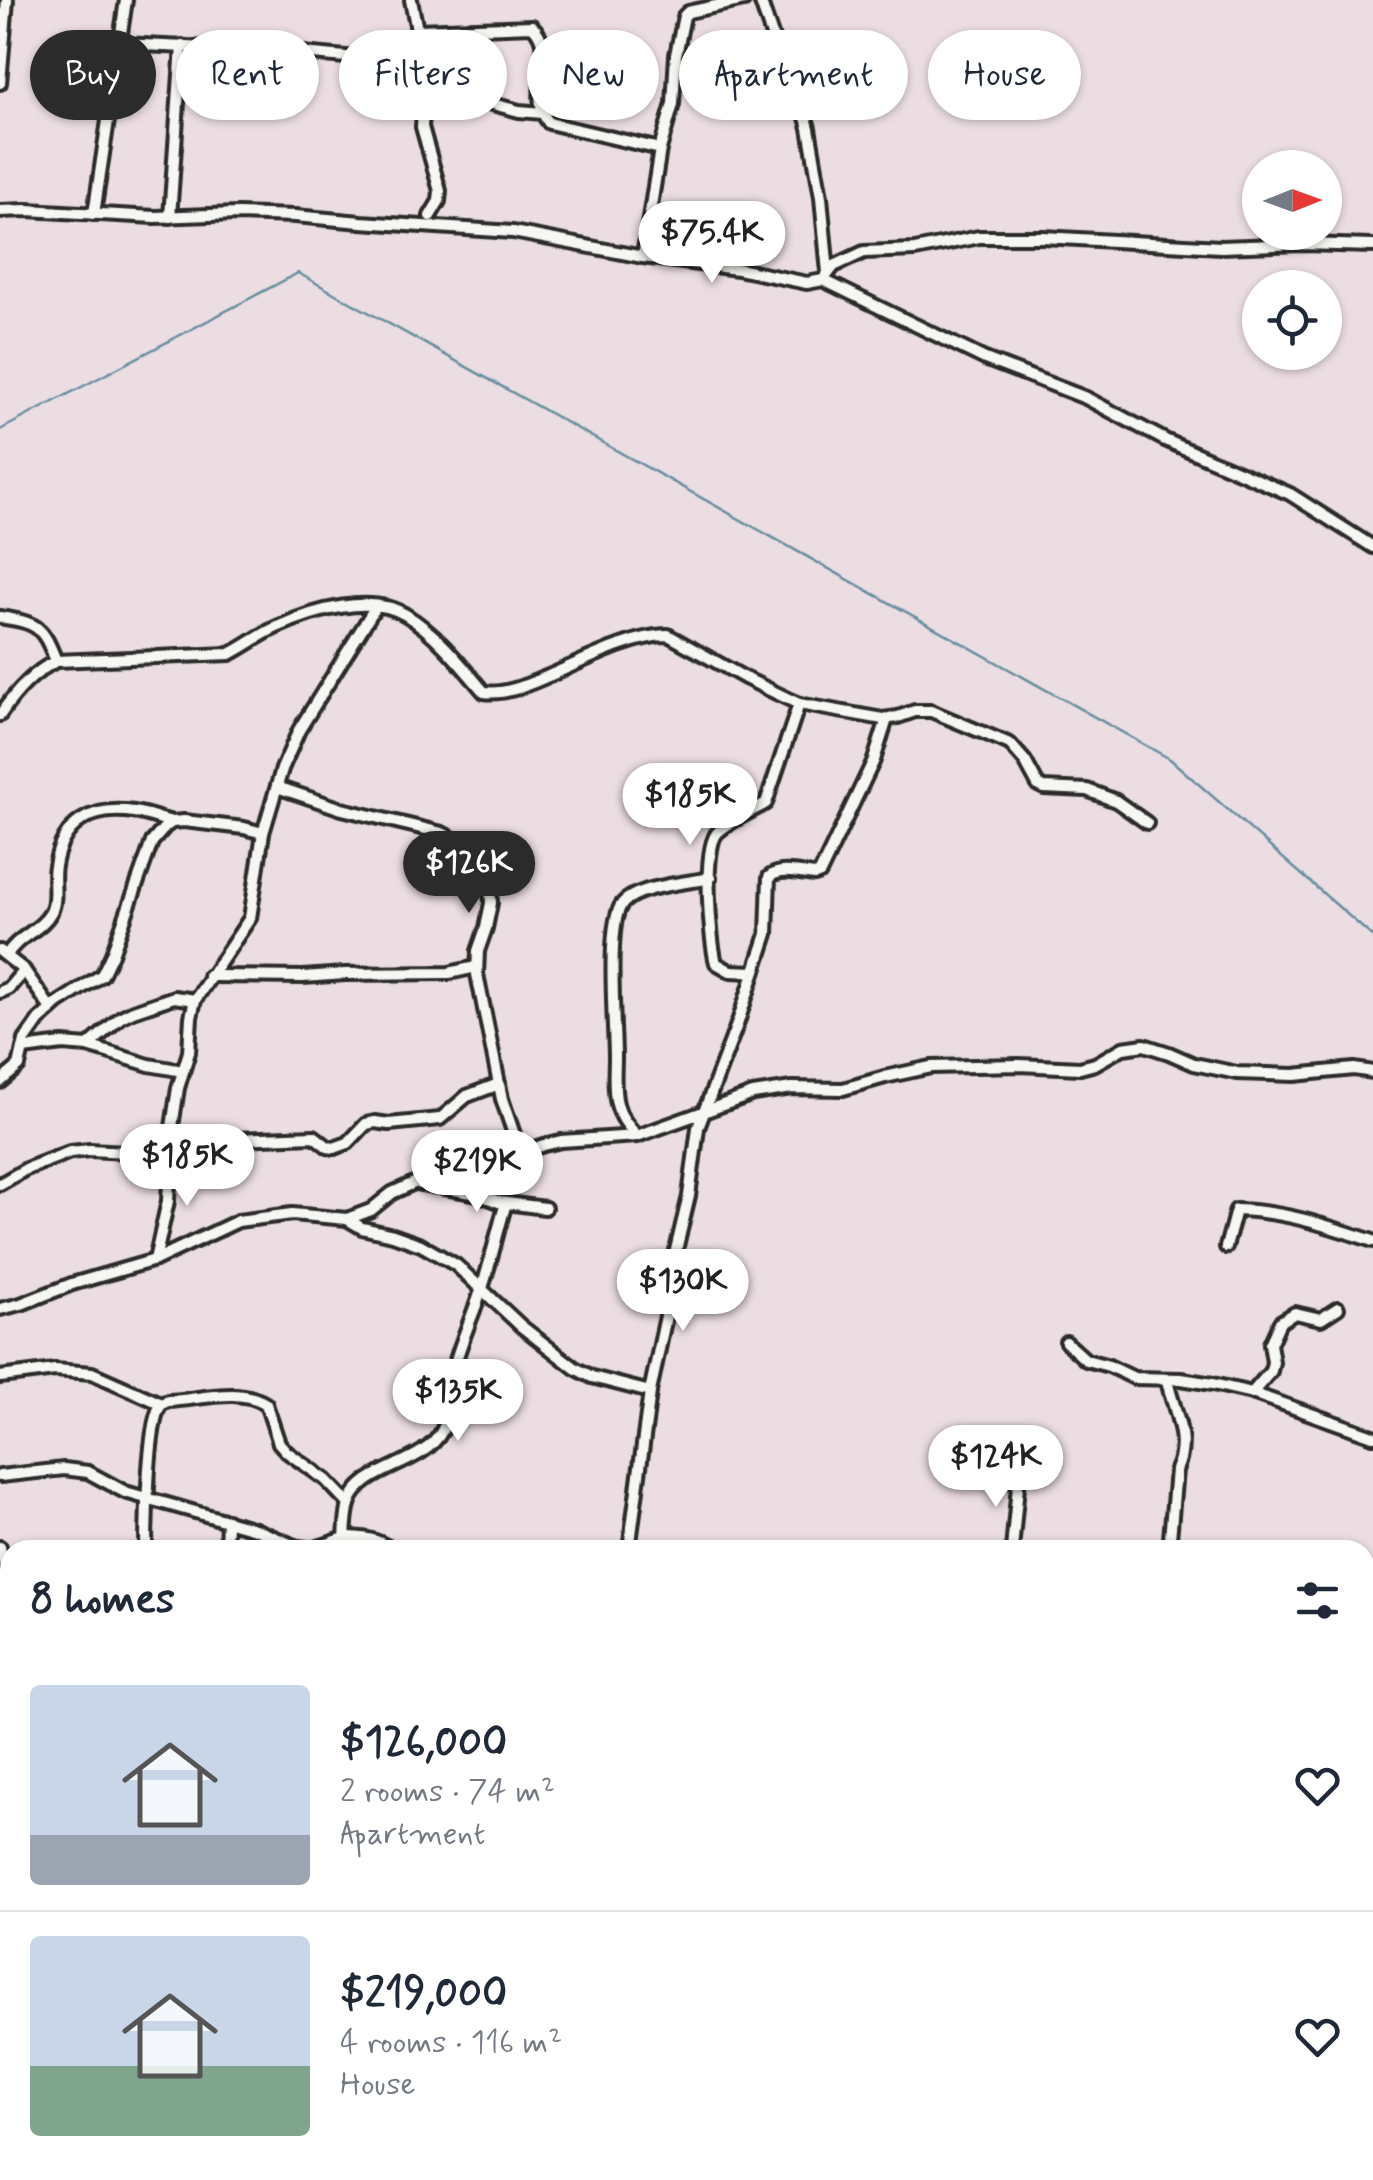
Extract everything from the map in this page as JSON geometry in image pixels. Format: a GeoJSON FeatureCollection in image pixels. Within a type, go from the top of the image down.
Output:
{"type":"FeatureCollection","features":[{"type":"Feature","properties":{"kind":"street"},"geometry":{"type":"LineString","coordinates":[[0,83],[7,0]]}},
{"type":"Feature","properties":{"kind":"street"},"geometry":{"type":"LineString","coordinates":[[123,30],[126,0]]}},
{"type":"Feature","properties":{"kind":"street"},"geometry":{"type":"LineString","coordinates":[[411,0],[423,30],[532,26],[536,30]]}},
{"type":"Feature","properties":{"kind":"street"},"geometry":{"type":"LineString","coordinates":[[643,257],[660,149],[673,104],[684,16],[744,0]]}},
{"type":"Feature","properties":{"kind":"street"},"geometry":{"type":"LineString","coordinates":[[760,0],[809,128],[821,197],[826,277]]}},
{"type":"Feature","properties":{"kind":"street"},"geometry":{"type":"LineString","coordinates":[[94,214],[109,120]]}},
{"type":"Feature","properties":{"kind":"street"},"geometry":{"type":"LineString","coordinates":[[170,216],[177,120]]}},
{"type":"Feature","properties":{"kind":"street"},"geometry":{"type":"LineString","coordinates":[[422,120],[440,191],[430,216]]}},
{"type":"Feature","properties":{"kind":"street"},"geometry":{"type":"LineString","coordinates":[[547,120],[660,149]]}},
{"type":"Feature","properties":{"kind":"street"},"geometry":{"type":"LineString","coordinates":[[0,210],[294,216],[513,232],[807,283],[826,277],[834,266],[864,252],[915,250],[980,237],[1221,247],[1373,246]]}},
{"type":"Feature","properties":{"kind":"street"},"geometry":{"type":"LineString","coordinates":[[826,277],[984,359],[1086,398],[1165,440],[1290,494],[1373,546]]}},
{"type":"Feature","properties":{"kind":"street"},"geometry":{"type":"LineString","coordinates":[[0,714],[10,700],[56,661],[230,654],[275,628],[310,615],[342,606],[376,606],[405,614],[447,649],[484,692],[494,694],[527,685],[626,644],[668,635],[800,704],[887,719],[924,710],[986,733],[1010,744],[1038,785],[1087,790],[1116,801],[1147,823]]}},
{"type":"Feature","properties":{"kind":"street"},"geometry":{"type":"LineString","coordinates":[[154,1260],[168,1201],[178,1088],[189,1052],[195,1000],[250,918],[263,833],[282,769],[299,730],[376,606]]}},
{"type":"Feature","properties":{"kind":"street"},"geometry":{"type":"LineString","coordinates":[[0,617],[30,622],[48,640],[56,661]]}},
{"type":"Feature","properties":{"kind":"street"},"geometry":{"type":"LineString","coordinates":[[754,972],[716,964],[710,916],[712,839],[766,803],[800,704]]}},
{"type":"Feature","properties":{"kind":"street"},"geometry":{"type":"LineString","coordinates":[[631,1540],[650,1392],[698,1128],[767,934],[769,877],[774,872],[820,873],[874,760],[887,719]]}},
{"type":"Feature","properties":{"kind":"street"},"geometry":{"type":"LineString","coordinates":[[278,787],[342,810],[442,833],[460,842],[485,875],[490,889],[490,914],[476,967],[499,1084],[520,1152]]}},
{"type":"Feature","properties":{"kind":"street"},"geometry":{"type":"LineString","coordinates":[[51,1010],[24,970],[3,953],[50,914],[58,850],[77,821],[110,811],[136,812],[172,822],[263,833]]}},
{"type":"Feature","properties":{"kind":"street"},"geometry":{"type":"LineString","coordinates":[[0,1082],[19,1066],[25,1040],[40,1020],[102,975],[152,842],[172,822]]}},
{"type":"Feature","properties":{"kind":"street"},"geometry":{"type":"LineString","coordinates":[[637,1136],[623,1121],[616,1102],[613,994],[618,911],[625,900],[644,891],[710,878]]}},
{"type":"Feature","properties":{"kind":"street"},"geometry":{"type":"LineString","coordinates":[[210,976],[449,973],[476,967]]}},
{"type":"Feature","properties":{"kind":"street"},"geometry":{"type":"LineString","coordinates":[[0,992],[24,970]]}},
{"type":"Feature","properties":{"kind":"street"},"geometry":{"type":"LineString","coordinates":[[88,1046],[133,1011],[174,997],[195,1000]]}},
{"type":"Feature","properties":{"kind":"street"},"geometry":{"type":"LineString","coordinates":[[23,1048],[88,1046],[149,1065],[184,1071]]}},
{"type":"Feature","properties":{"kind":"street"},"geometry":{"type":"LineString","coordinates":[[347,1220],[414,1183],[561,1141],[637,1136],[753,1094],[792,1088],[843,1089],[931,1067],[1087,1067],[1123,1048],[1144,1046],[1170,1052],[1194,1064],[1237,1072],[1373,1072]]}},
{"type":"Feature","properties":{"kind":"street"},"geometry":{"type":"LineString","coordinates":[[0,1184],[70,1152],[145,1154],[238,1140],[314,1136],[334,1148],[342,1146],[366,1124],[440,1120],[467,1096],[499,1084]]}},
{"type":"Feature","properties":{"kind":"street"},"geometry":{"type":"LineString","coordinates":[[414,1183],[544,1208]]}},
{"type":"Feature","properties":{"kind":"street"},"geometry":{"type":"LineString","coordinates":[[345,1540],[349,1504],[355,1492],[392,1467],[414,1458],[441,1433],[451,1378],[506,1203]]}},
{"type":"Feature","properties":{"kind":"street"},"geometry":{"type":"LineString","coordinates":[[1226,1247],[1236,1210],[1296,1217],[1373,1241]]}},
{"type":"Feature","properties":{"kind":"street"},"geometry":{"type":"LineString","coordinates":[[0,1309],[154,1260],[238,1222],[292,1214],[347,1220],[421,1245],[456,1265],[574,1368],[592,1377],[650,1392]]}},
{"type":"Feature","properties":{"kind":"street"},"geometry":{"type":"LineString","coordinates":[[1252,1393],[1271,1371],[1270,1344],[1280,1322],[1295,1314],[1321,1320],[1338,1308]]}},
{"type":"Feature","properties":{"kind":"street"},"geometry":{"type":"LineString","coordinates":[[1066,1342],[1086,1360],[1134,1378],[1214,1384],[1252,1393],[1373,1436]]}},
{"type":"Feature","properties":{"kind":"street"},"geometry":{"type":"LineString","coordinates":[[0,1377],[54,1370],[92,1373],[162,1404]]}},
{"type":"Feature","properties":{"kind":"street"},"geometry":{"type":"LineString","coordinates":[[1167,1380],[1182,1439],[1169,1540]]}},
{"type":"Feature","properties":{"kind":"street"},"geometry":{"type":"LineString","coordinates":[[146,1540],[150,1451],[155,1421],[162,1404],[168,1401],[236,1395],[262,1401],[278,1443],[326,1480],[349,1504]]}},
{"type":"Feature","properties":{"kind":"street"},"geometry":{"type":"LineString","coordinates":[[0,1476],[64,1470],[88,1472],[125,1492],[227,1520],[281,1540]]}},
{"type":"Feature","properties":{"kind":"street"},"geometry":{"type":"LineString","coordinates":[[1013,1540],[1020,1475]]}},
{"type":"Feature","properties":{"kind":"street"},"geometry":{"type":"LineString","coordinates":[[226,1540],[227,1520]]}},
{"type":"Feature","properties":{"kind":"waterway"},"geometry":{"type":"LineString","coordinates":[[0,430],[298,273],[1170,759],[1373,937]]}}]}
